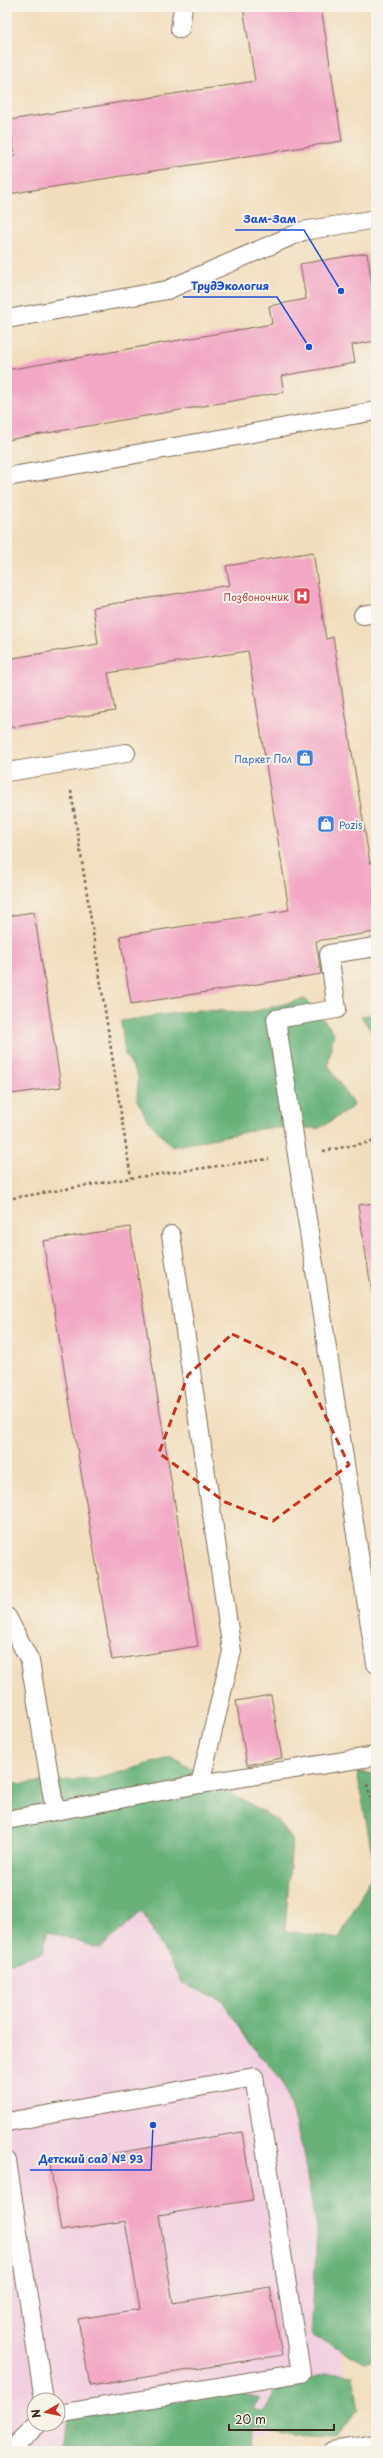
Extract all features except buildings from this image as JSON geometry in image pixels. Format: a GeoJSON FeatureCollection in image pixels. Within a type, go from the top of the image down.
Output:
{"type":"FeatureCollection","features":[{"type":"Feature","properties":{"kind":"lane"},"geometry":{"type":"LineString","coordinates":[[180,29],[183,7]]}},
{"type":"Feature","properties":{"kind":"lane"},"geometry":{"type":"LineString","coordinates":[[7,319],[167,290],[303,231],[376,219]]}},
{"type":"Feature","properties":{"kind":"lane"},"geometry":{"type":"LineString","coordinates":[[7,478],[376,411]]}},
{"type":"Feature","properties":{"kind":"lane"},"geometry":{"type":"LineString","coordinates":[[7,772],[126,753]]}},
{"type":"Feature","properties":{"kind":"lane"},"geometry":{"type":"LineString","coordinates":[[376,948],[329,954],[337,1009],[276,1019],[376,1664]]}},
{"type":"Feature","properties":{"kind":"lane"},"geometry":{"type":"LineString","coordinates":[[171,1236],[232,1651],[200,1784]]}},
{"type":"Feature","properties":{"kind":"lane"},"geometry":{"type":"LineString","coordinates":[[7,1617],[30,1660],[55,1811]]}},
{"type":"Feature","properties":{"kind":"lane"},"geometry":{"type":"LineString","coordinates":[[7,1820],[200,1784],[369,1757]]}},
{"type":"Feature","properties":{"kind":"lane"},"geometry":{"type":"LineString","coordinates":[[7,2122],[254,2077],[301,2373],[66,2413]]}},
{"type":"Feature","properties":{"kind":"lane"},"geometry":{"type":"LineString","coordinates":[[7,2161],[43,2392]]}},
{"type":"Feature","properties":{"kind":"lane"},"geometry":{"type":"LineString","coordinates":[[10,2451],[30,2432]]}},
{"type":"Feature","properties":{"kind":"lane"},"geometry":{"type":"LineString","coordinates":[[332,2451],[376,2444]]}},
{"type":"Feature","properties":{"kind":"path"},"geometry":{"type":"LineString","coordinates":[[66,762],[131,1178]]}},
{"type":"Feature","properties":{"kind":"path"},"geometry":{"type":"LineString","coordinates":[[7,1199],[131,1178],[298,1155],[376,1141]]}},
{"type":"Feature","properties":{"kind":"path"},"geometry":{"type":"LineString","coordinates":[[369,1757],[376,1824]]}},
{"type":"Feature","properties":{"kind":"highlighted area"},"geometry":{"type":"Polygon","coordinates":[[[232,1334],[302,1367],[349,1465],[273,1521],[225,1502],[159,1453],[188,1375],[232,1334]]]}},
{"type":"Feature","properties":{"kind":"shaded area"},"geometry":{"type":"Polygon","coordinates":[[[7,1093],[15,1138],[7,1141],[7,1093]]]}},
{"type":"Feature","properties":{"kind":"shaded area"},"geometry":{"type":"Polygon","coordinates":[[[238,1802],[355,2418],[182,2451],[7,2451],[7,1849],[238,1802]]]}},
{"type":"Feature","properties":{"kind":"green space"},"geometry":{"type":"Polygon","coordinates":[[[305,999],[334,1032],[328,1065],[354,1106],[320,1128],[265,1128],[172,1147],[147,1119],[137,1100],[138,1076],[125,1054],[121,1021],[197,1010],[251,1012],[305,999]]]}},
{"type":"Feature","properties":{"kind":"green space"},"geometry":{"type":"Polygon","coordinates":[[[376,1014],[376,1039],[361,1016],[376,1014]]]}},
{"type":"Feature","properties":{"kind":"green space"},"geometry":{"type":"Polygon","coordinates":[[[172,1757],[277,1820],[292,1839],[285,1931],[339,1939],[375,1869],[357,1772],[376,1774],[376,2361],[364,2362],[311,2335],[317,2234],[302,2147],[283,2081],[250,2044],[222,2000],[182,1983],[142,1911],[100,1949],[48,1931],[43,1952],[7,1964],[7,1777],[16,1784],[101,1778],[172,1757]]]}},
{"type":"Feature","properties":{"kind":"green space"},"geometry":{"type":"Polygon","coordinates":[[[329,2373],[353,2375],[359,2409],[335,2439],[307,2438],[254,2427],[253,2451],[59,2451],[70,2418],[231,2392],[260,2398],[253,2408],[263,2413],[278,2388],[329,2373]]]}},
{"type":"Feature","properties":{"kind":"place","name":"Зам-Зам"},"geometry":{"type":"Point","coordinates":[341,291]}},
{"type":"Feature","properties":{"kind":"place","name":"ТрудЭкология"},"geometry":{"type":"Point","coordinates":[309,347]}},
{"type":"Feature","properties":{"kind":"place","name":"Позвоночник"},"geometry":{"type":"Point","coordinates":[302,596]}},
{"type":"Feature","properties":{"kind":"place","name":"Паркет Пол"},"geometry":{"type":"Point","coordinates":[305,758]}},
{"type":"Feature","properties":{"kind":"place","name":"Pozis"},"geometry":{"type":"Point","coordinates":[326,824]}},
{"type":"Feature","properties":{"kind":"place","name":"Детский сад № 93"},"geometry":{"type":"Point","coordinates":[153,2125]}}]}
